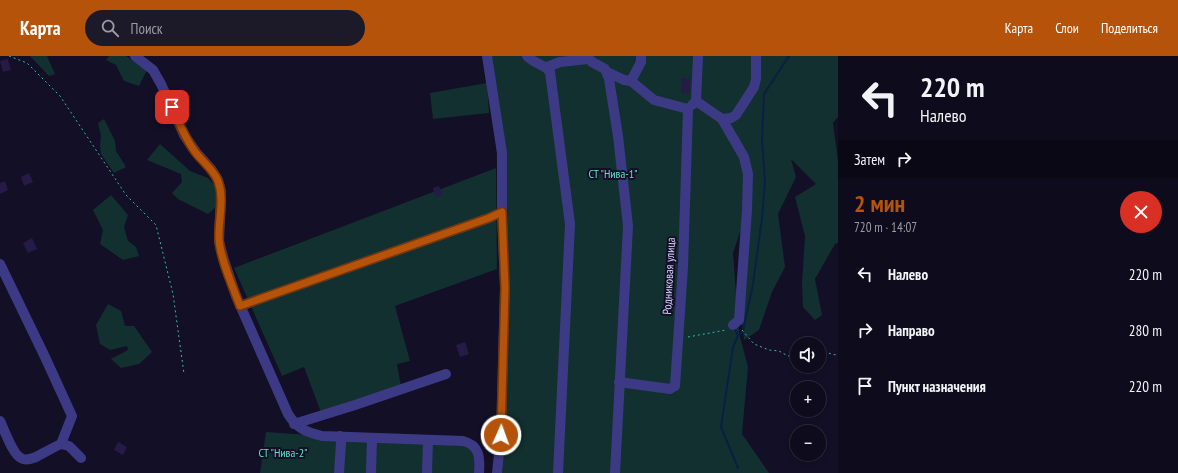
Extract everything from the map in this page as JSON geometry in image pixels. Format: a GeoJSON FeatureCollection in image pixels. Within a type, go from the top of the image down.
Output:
{"type":"FeatureCollection","features":[{"type":"Feature","properties":{"kind":"street"},"geometry":{"type":"LineString","coordinates":[[135,56],[153,70],[184,135],[218,180],[221,191],[219,242],[224,260],[240,306],[288,414],[294,424],[311,433],[322,436],[463,441],[472,443],[478,451],[479,473]]}},
{"type":"Feature","properties":{"kind":"street"},"geometry":{"type":"LineString","coordinates":[[487,56],[502,153],[502,212],[505,288],[501,435],[497,473]]}},
{"type":"Feature","properties":{"kind":"street"},"geometry":{"type":"LineString","coordinates":[[527,56],[534,62],[547,67],[550,72],[570,224],[558,473]]}},
{"type":"Feature","properties":{"kind":"street"},"geometry":{"type":"LineString","coordinates":[[631,82],[641,62],[642,56]]}},
{"type":"Feature","properties":{"kind":"street"},"geometry":{"type":"LineString","coordinates":[[547,67],[560,62],[588,57],[607,72],[631,82],[654,100],[688,109],[696,101],[698,56]]}},
{"type":"Feature","properties":{"kind":"street"},"geometry":{"type":"LineString","coordinates":[[722,119],[731,118],[736,115],[754,87],[756,79],[756,56]]}},
{"type":"Feature","properties":{"kind":"street"},"geometry":{"type":"LineString","coordinates":[[607,72],[618,136],[628,226],[619,382],[616,473]]}},
{"type":"Feature","properties":{"kind":"street"},"geometry":{"type":"LineString","coordinates":[[696,101],[722,119],[744,157],[748,174],[747,210],[739,320],[733,328]]}},
{"type":"Feature","properties":{"kind":"street","name":"Родниковая улица"},"geometry":{"type":"LineString","coordinates":[[619,382],[670,389],[675,386],[683,267],[686,112],[688,109]]}},
{"type":"Feature","properties":{"kind":"street"},"geometry":{"type":"LineString","coordinates":[[240,306],[481,221],[502,212]]}},
{"type":"Feature","properties":{"kind":"street"},"geometry":{"type":"LineString","coordinates":[[0,264],[72,416],[61,444],[27,460],[19,458],[13,449],[0,421]]}},
{"type":"Feature","properties":{"kind":"street"},"geometry":{"type":"LineString","coordinates":[[294,424],[446,374]]}},
{"type":"Feature","properties":{"kind":"street"},"geometry":{"type":"LineString","coordinates":[[339,473],[341,444],[340,436]]}},
{"type":"Feature","properties":{"kind":"street"},"geometry":{"type":"LineString","coordinates":[[371,473],[372,438]]}},
{"type":"Feature","properties":{"kind":"street"},"geometry":{"type":"LineString","coordinates":[[427,473],[428,440]]}},
{"type":"Feature","properties":{"kind":"street"},"geometry":{"type":"LineString","coordinates":[[61,444],[69,446],[81,458]]}},
{"type":"Feature","properties":{"kind":"path"},"geometry":{"type":"LineString","coordinates":[[9,56],[27,63],[60,96],[126,195],[156,225],[173,294],[184,374]]}},
{"type":"Feature","properties":{"kind":"path"},"geometry":{"type":"LineString","coordinates":[[687,337],[733,328],[746,334],[754,344],[790,356]]}},
{"type":"Feature","properties":{"kind":"path"},"geometry":{"type":"LineString","coordinates":[[826,353],[838,355]]}},
{"type":"Feature","properties":{"kind":"green space"},"geometry":{"type":"Polygon","coordinates":[[[30,56],[47,56],[55,74],[49,76],[30,56]]]}},
{"type":"Feature","properties":{"kind":"green space"},"geometry":{"type":"Polygon","coordinates":[[[109,56],[126,56],[147,70],[139,86],[124,81],[116,65],[106,60],[109,56]]]}},
{"type":"Feature","properties":{"kind":"green space","name":"СТ \"Нива-1\""},"geometry":{"type":"Polygon","coordinates":[[[489,56],[838,56],[838,117],[833,123],[838,161],[838,243],[835,244],[815,279],[822,315],[815,320],[803,307],[802,283],[805,236],[795,197],[816,184],[791,159],[796,177],[778,214],[785,267],[772,292],[759,330],[744,340],[742,322],[748,208],[733,253],[739,333],[748,367],[742,434],[769,473],[502,473],[506,435],[510,289],[505,152],[489,56]]]}},
{"type":"Feature","properties":{"kind":"green space"},"geometry":{"type":"Polygon","coordinates":[[[487,83],[489,113],[433,119],[430,93],[487,83]]]}},
{"type":"Feature","properties":{"kind":"green space"},"geometry":{"type":"Polygon","coordinates":[[[104,119],[115,141],[116,151],[126,167],[114,173],[101,154],[101,136],[98,123],[104,119]]]}},
{"type":"Feature","properties":{"kind":"green space"},"geometry":{"type":"Polygon","coordinates":[[[160,144],[190,171],[208,178],[217,188],[215,208],[208,214],[178,199],[172,193],[182,182],[181,174],[147,160],[160,144]]]}},
{"type":"Feature","properties":{"kind":"green space"},"geometry":{"type":"Polygon","coordinates":[[[496,168],[497,269],[395,306],[410,361],[397,364],[402,392],[322,415],[304,367],[282,376],[234,268],[496,168]]]}},
{"type":"Feature","properties":{"kind":"green space"},"geometry":{"type":"Polygon","coordinates":[[[111,195],[128,215],[124,227],[128,241],[136,247],[139,256],[123,260],[100,244],[103,230],[93,210],[111,195]]]}},
{"type":"Feature","properties":{"kind":"green space"},"geometry":{"type":"Polygon","coordinates":[[[108,304],[121,311],[125,326],[134,326],[152,352],[139,364],[121,368],[111,359],[128,350],[127,346],[110,350],[100,344],[96,325],[108,304]]]}},
{"type":"Feature","properties":{"kind":"green space","name":"СТ \"Нива-2\""},"geometry":{"type":"Polygon","coordinates":[[[266,432],[465,446],[475,453],[474,473],[260,473],[266,432]]]}},
{"type":"Feature","properties":{"kind":"building"},"geometry":{"type":"Polygon","coordinates":[[[8,59],[11,70],[3,72],[0,61],[8,59]]]}},
{"type":"Feature","properties":{"kind":"building"},"geometry":{"type":"Polygon","coordinates":[[[682,78],[690,79],[689,94],[681,93],[682,78]]]}},
{"type":"Feature","properties":{"kind":"building"},"geometry":{"type":"Polygon","coordinates":[[[29,173],[33,182],[24,186],[21,177],[29,173]]]}},
{"type":"Feature","properties":{"kind":"building"},"geometry":{"type":"Polygon","coordinates":[[[5,181],[8,190],[0,194],[0,183],[5,181]]]}},
{"type":"Feature","properties":{"kind":"building"},"geometry":{"type":"Polygon","coordinates":[[[439,186],[442,196],[435,197],[433,188],[439,186]]]}},
{"type":"Feature","properties":{"kind":"building"},"geometry":{"type":"Polygon","coordinates":[[[32,238],[37,249],[28,253],[23,243],[32,238]]]}},
{"type":"Feature","properties":{"kind":"building"},"geometry":{"type":"Polygon","coordinates":[[[465,342],[469,354],[460,357],[456,345],[465,342]]]}},
{"type":"Feature","properties":{"kind":"building"},"geometry":{"type":"Polygon","coordinates":[[[118,442],[127,447],[123,455],[114,450],[118,442]]]}},
{"type":"Feature","properties":{"kind":"waterway"},"geometry":{"type":"LineString","coordinates":[[738,468],[721,427],[733,347],[738,336],[743,331],[753,284],[762,218],[765,182],[762,140],[764,94],[789,56]]}},
{"type":"Feature","properties":{"kind":"waterway"},"geometry":{"type":"LineString","coordinates":[[735,329],[738,336]]}},
{"type":"Feature","properties":{"kind":"route"},"geometry":{"type":"LineString","coordinates":[[172,107],[184,135],[218,180],[221,191],[219,242],[240,306],[489,218],[502,212],[505,288],[501,435]]}}]}
